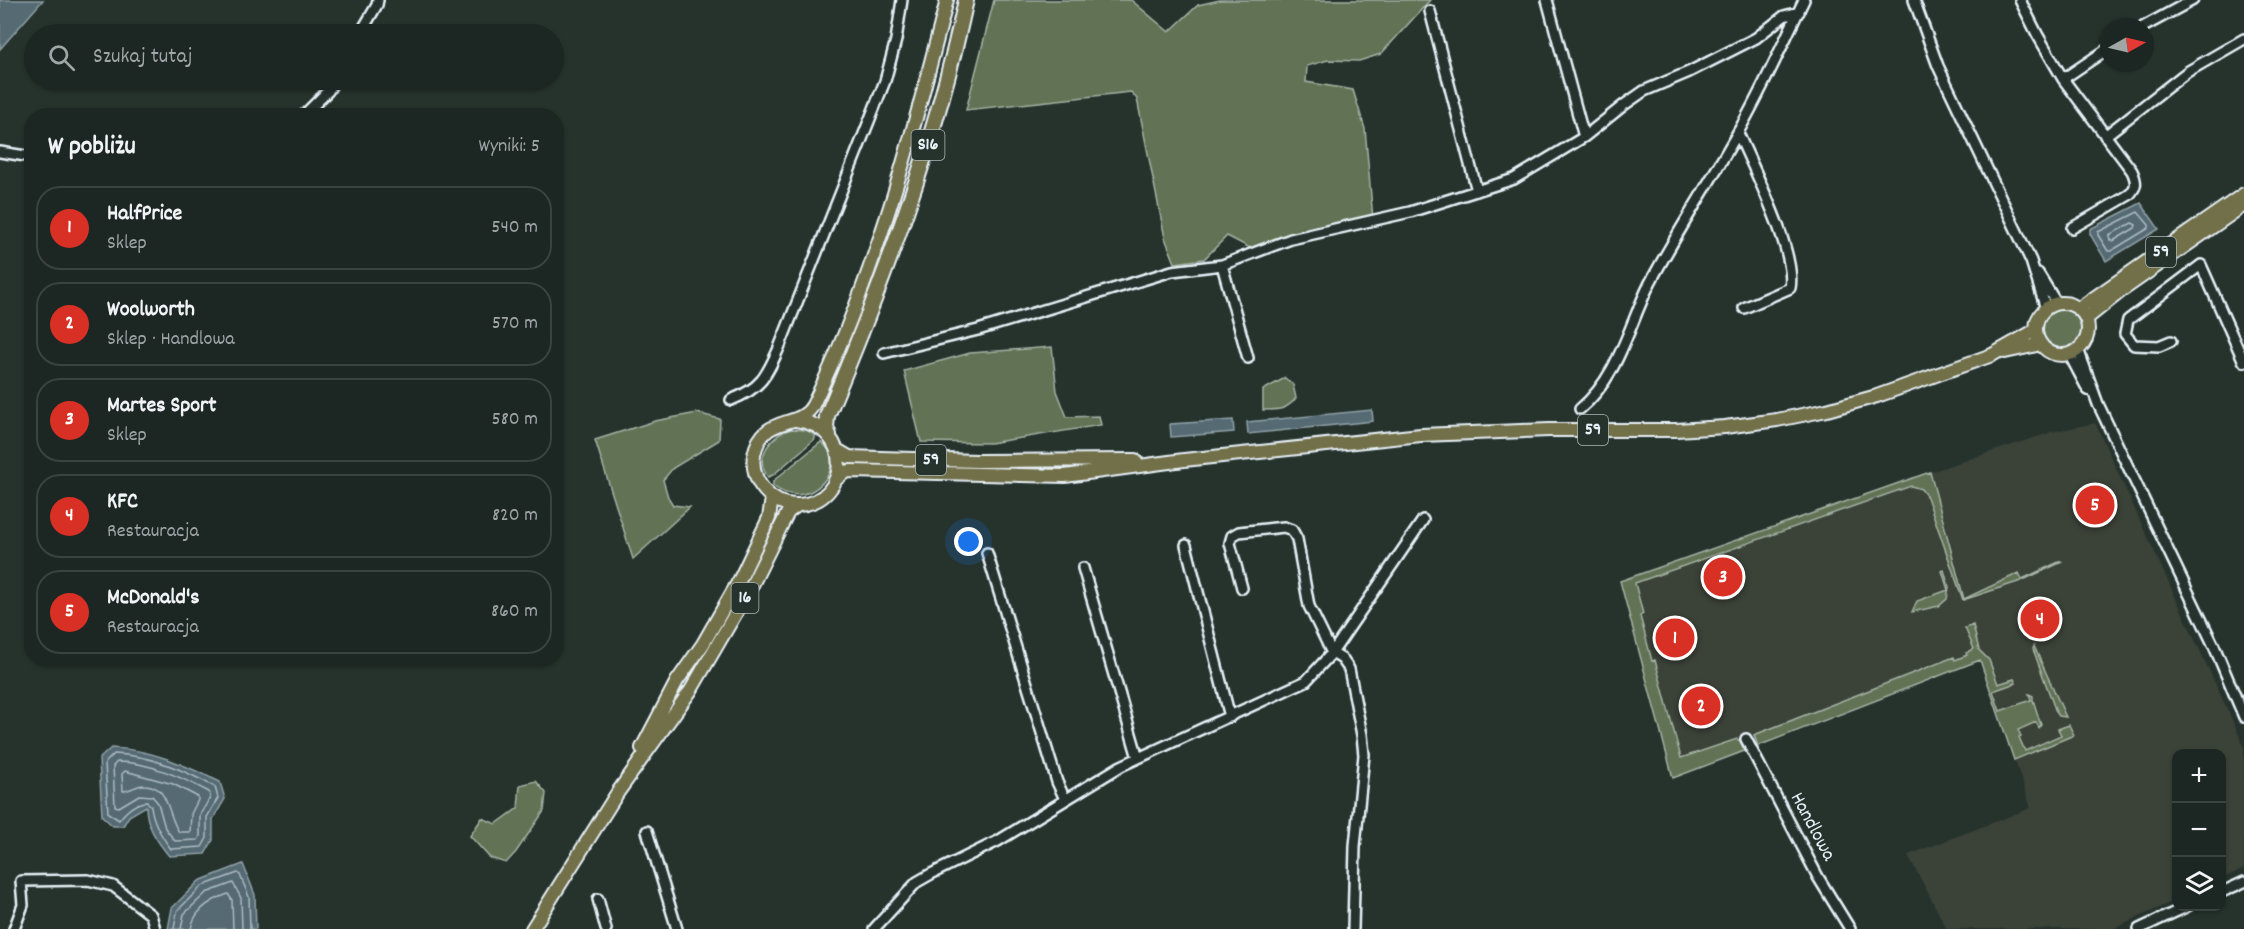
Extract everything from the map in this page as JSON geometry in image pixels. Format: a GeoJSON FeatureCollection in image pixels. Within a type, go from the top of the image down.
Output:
{"type":"FeatureCollection","features":[{"type":"Feature","properties":{"kind":"highway","name":"S16"},"geometry":{"type":"LineString","coordinates":[[829,435],[826,428],[827,416],[880,286],[923,164],[966,0]]}},
{"type":"Feature","properties":{"kind":"main road","name":"S16"},"geometry":{"type":"LineString","coordinates":[[796,420],[806,415],[812,406],[867,274],[905,157],[947,0]]}},
{"type":"Feature","properties":{"kind":"main road","name":"59"},"geometry":{"type":"LineString","coordinates":[[2082,314],[2244,194]]}},
{"type":"Feature","properties":{"kind":"main road","name":"59"},"geometry":{"type":"LineString","coordinates":[[2082,314],[2121,291],[2244,205]]}},
{"type":"Feature","properties":{"kind":"main road"},"geometry":{"type":"LineString","coordinates":[[2068,304],[2082,314],[2087,326],[2086,339],[2073,352],[2053,353],[2041,344],[2036,330],[2039,318],[2052,306],[2068,304]]}},
{"type":"Feature","properties":{"kind":"main road","name":"59"},"geometry":{"type":"LineString","coordinates":[[1992,355],[2036,330]]}},
{"type":"Feature","properties":{"kind":"main road","name":"59"},"geometry":{"type":"LineString","coordinates":[[835,480],[839,475],[851,471],[1065,476],[1184,460],[1421,435],[1549,430],[1676,430],[1725,426],[1777,420],[1853,403],[1992,355],[2041,344]]}},
{"type":"Feature","properties":{"kind":"main road"},"geometry":{"type":"LineString","coordinates":[[798,505],[789,505],[772,498],[761,487],[756,477],[754,454],[765,434],[774,426],[796,420],[818,426],[829,435],[837,450],[838,470],[835,480]]}},
{"type":"Feature","properties":{"kind":"main road","name":"59"},"geometry":{"type":"LineString","coordinates":[[837,450],[849,457],[942,460],[1184,460]]}},
{"type":"Feature","properties":{"kind":"main road","name":"16"},"geometry":{"type":"LineString","coordinates":[[532,929],[618,792],[691,690],[752,587],[788,512],[798,505],[820,498],[835,480]]}},
{"type":"Feature","properties":{"kind":"main road","name":"16"},"geometry":{"type":"LineString","coordinates":[[618,792],[677,681],[703,644],[740,579],[769,518],[772,498]]}},
{"type":"Feature","properties":{"kind":"street"},"geometry":{"type":"LineString","coordinates":[[366,24],[378,0]]}},
{"type":"Feature","properties":{"kind":"street"},"geometry":{"type":"LineString","coordinates":[[731,400],[759,385],[779,348],[885,81],[896,40],[902,0]]}},
{"type":"Feature","properties":{"kind":"street"},"geometry":{"type":"LineString","coordinates":[[1547,0],[1584,137]]}},
{"type":"Feature","properties":{"kind":"street"},"geometry":{"type":"LineString","coordinates":[[1580,409],[1598,392],[1612,371],[1650,284],[1738,133],[1784,45],[1804,0]]}},
{"type":"Feature","properties":{"kind":"street"},"geometry":{"type":"LineString","coordinates":[[1914,0],[1938,66],[2052,306]]}},
{"type":"Feature","properties":{"kind":"street"},"geometry":{"type":"LineString","coordinates":[[2020,0],[2063,79],[2132,171],[2137,182],[2135,190],[2129,195],[2072,228]]}},
{"type":"Feature","properties":{"kind":"street"},"geometry":{"type":"LineString","coordinates":[[2154,21],[2193,0]]}},
{"type":"Feature","properties":{"kind":"street"},"geometry":{"type":"LineString","coordinates":[[1430,11],[1477,191]]}},
{"type":"Feature","properties":{"kind":"street"},"geometry":{"type":"LineString","coordinates":[[884,353],[967,333],[1172,271],[1222,264],[1291,239],[1410,212],[1514,179],[1584,137],[1644,91],[1689,72],[1755,38],[1784,16],[1799,12]]}},
{"type":"Feature","properties":{"kind":"street"},"geometry":{"type":"LineString","coordinates":[[2106,136],[2187,72],[2244,39]]}},
{"type":"Feature","properties":{"kind":"street"},"geometry":{"type":"LineString","coordinates":[[2063,79],[2100,54]]}},
{"type":"Feature","properties":{"kind":"street"},"geometry":{"type":"LineString","coordinates":[[311,108],[329,90]]}},
{"type":"Feature","properties":{"kind":"street"},"geometry":{"type":"LineString","coordinates":[[1738,133],[1779,228],[1792,278],[1790,288],[1744,308]]}},
{"type":"Feature","properties":{"kind":"street"},"geometry":{"type":"LineString","coordinates":[[0,152],[24,156]]}},
{"type":"Feature","properties":{"kind":"street"},"geometry":{"type":"LineString","coordinates":[[1222,264],[1248,358]]}},
{"type":"Feature","properties":{"kind":"street"},"geometry":{"type":"LineString","coordinates":[[2171,341],[2159,346],[2134,345],[2125,333],[2128,320],[2201,265],[2244,362]]}},
{"type":"Feature","properties":{"kind":"street"},"geometry":{"type":"LineString","coordinates":[[2073,352],[2214,646],[2244,717]]}},
{"type":"Feature","properties":{"kind":"street"},"geometry":{"type":"LineString","coordinates":[[874,929],[917,882],[930,874],[998,841],[1121,765],[1306,681],[1332,653],[1423,520]]}},
{"type":"Feature","properties":{"kind":"street"},"geometry":{"type":"LineString","coordinates":[[1242,588],[1230,543],[1232,536],[1239,532],[1284,527],[1292,530],[1297,539],[1309,606],[1332,653],[1342,659],[1349,669],[1356,697],[1364,755],[1353,875],[1353,929]]}},
{"type":"Feature","properties":{"kind":"street"},"geometry":{"type":"LineString","coordinates":[[1186,545],[1230,717]]}},
{"type":"Feature","properties":{"kind":"street"},"geometry":{"type":"LineString","coordinates":[[987,553],[1057,782],[1065,799]]}},
{"type":"Feature","properties":{"kind":"street"},"geometry":{"type":"LineString","coordinates":[[1083,568],[1138,758]]}},
{"type":"Feature","properties":{"kind":"street","name":"Handlowa"},"geometry":{"type":"LineString","coordinates":[[1746,739],[1813,867],[1850,929]]}},
{"type":"Feature","properties":{"kind":"street"},"geometry":{"type":"LineString","coordinates":[[647,831],[677,929]]}},
{"type":"Feature","properties":{"kind":"street"},"geometry":{"type":"LineString","coordinates":[[14,929],[22,905],[21,881],[88,880],[113,886],[131,899],[151,915],[155,929]]}},
{"type":"Feature","properties":{"kind":"street"},"geometry":{"type":"LineString","coordinates":[[2226,890],[2244,882]]}},
{"type":"Feature","properties":{"kind":"street"},"geometry":{"type":"LineString","coordinates":[[598,899],[606,929]]}},
{"type":"Feature","properties":{"kind":"street"},"geometry":{"type":"LineString","coordinates":[[2139,929],[2177,911]]}},
{"type":"Feature","properties":{"kind":"shaded area"},"geometry":{"type":"Polygon","coordinates":[[[2095,423],[2244,746],[2244,868],[2226,877],[2226,749],[2172,749],[2172,902],[2113,929],[1947,929],[1908,855],[2031,808],[1981,661],[1673,778],[1620,581],[1930,472],[2052,432],[2095,423]]]}},
{"type":"Feature","properties":{"kind":"green space"},"geometry":{"type":"Polygon","coordinates":[[[994,0],[1131,0],[1169,32],[1198,5],[1220,0],[1430,0],[1381,54],[1359,61],[1328,60],[1307,66],[1306,82],[1353,90],[1365,129],[1373,219],[1250,248],[1227,236],[1204,259],[1175,263],[1165,238],[1137,99],[1131,92],[966,110],[994,0]]]}},
{"type":"Feature","properties":{"kind":"green space"},"geometry":{"type":"Polygon","coordinates":[[[2062,310],[2075,316],[2081,329],[2075,342],[2062,348],[2049,342],[2043,329],[2049,316],[2062,310]]]}},
{"type":"Feature","properties":{"kind":"green space"},"geometry":{"type":"Polygon","coordinates":[[[1052,347],[1057,391],[1067,417],[1099,416],[1101,425],[990,443],[921,442],[904,371],[970,353],[1052,347]]]}},
{"type":"Feature","properties":{"kind":"green space"},"geometry":{"type":"Polygon","coordinates":[[[1285,378],[1293,385],[1296,398],[1282,408],[1263,410],[1263,390],[1285,378]]]}},
{"type":"Feature","properties":{"kind":"green space"},"geometry":{"type":"Polygon","coordinates":[[[697,413],[720,419],[719,440],[673,468],[663,480],[673,505],[690,507],[633,559],[595,440],[655,421],[697,413]]]}},
{"type":"Feature","properties":{"kind":"green space"},"geometry":{"type":"Polygon","coordinates":[[[792,429],[806,430],[815,435],[815,439],[768,477],[763,462],[767,447],[778,436],[792,429]]]}},
{"type":"Feature","properties":{"kind":"green space"},"geometry":{"type":"Polygon","coordinates":[[[821,442],[829,451],[831,462],[829,473],[822,483],[812,491],[800,494],[787,493],[773,486],[773,481],[821,442]]]}},
{"type":"Feature","properties":{"kind":"green space"},"geometry":{"type":"Polygon","coordinates":[[[1930,472],[1964,599],[2019,573],[2022,579],[2062,562],[2021,581],[1963,600],[1927,497],[1921,489],[1911,486],[1635,583],[1643,614],[1640,616],[1652,661],[1655,660],[1681,758],[1737,739],[1747,750],[1673,778],[1620,581],[1930,472]]]}},
{"type":"Feature","properties":{"kind":"green space"},"geometry":{"type":"Polygon","coordinates":[[[1944,570],[1949,587],[1947,599],[1939,606],[1912,612],[1917,601],[1948,590],[1942,571],[1944,570]]]}},
{"type":"Feature","properties":{"kind":"green space"},"geometry":{"type":"Polygon","coordinates":[[[1973,625],[1979,650],[1989,660],[1998,684],[2014,679],[2016,683],[1993,691],[2000,711],[2031,700],[2029,694],[2033,696],[2041,725],[2039,728],[2036,722],[2018,730],[2025,751],[2061,735],[2058,729],[2069,725],[2074,735],[2014,760],[1980,660],[1758,746],[1754,735],[1954,657],[1955,660],[1967,655],[1966,653],[1974,649],[1965,628],[1973,625]]]}},
{"type":"Feature","properties":{"kind":"green space"},"geometry":{"type":"Polygon","coordinates":[[[2034,646],[2066,717],[2059,716],[2056,712],[2033,649],[2034,646]]]}},
{"type":"Feature","properties":{"kind":"green space"},"geometry":{"type":"Polygon","coordinates":[[[536,781],[546,793],[544,811],[506,863],[490,858],[470,836],[482,818],[496,824],[518,808],[520,785],[536,781]]]}},
{"type":"Feature","properties":{"kind":"water"},"geometry":{"type":"Polygon","coordinates":[[[0,0],[43,0],[0,49],[0,0]]]}},
{"type":"Feature","properties":{"kind":"water"},"geometry":{"type":"Polygon","coordinates":[[[2141,203],[2159,229],[2106,261],[2090,234],[2090,229],[2141,203]]]}},
{"type":"Feature","properties":{"kind":"water"},"geometry":{"type":"Polygon","coordinates":[[[1372,410],[1373,421],[1248,434],[1247,422],[1372,410]]]}},
{"type":"Feature","properties":{"kind":"water"},"geometry":{"type":"Polygon","coordinates":[[[1233,420],[1234,432],[1171,437],[1170,424],[1233,420]]]}},
{"type":"Feature","properties":{"kind":"water"},"geometry":{"type":"Polygon","coordinates":[[[111,748],[154,755],[181,764],[220,782],[225,799],[213,819],[213,840],[205,854],[169,856],[150,827],[146,806],[129,816],[123,826],[113,826],[102,816],[99,759],[111,748]]]}},
{"type":"Feature","properties":{"kind":"water"},"geometry":{"type":"Polygon","coordinates":[[[243,864],[255,895],[256,929],[168,929],[172,908],[199,881],[243,864]]]}},
{"type":"Feature","properties":{"kind":"place","name":"McDonald's"},"geometry":{"type":"Point","coordinates":[2095,505]}},
{"type":"Feature","properties":{"kind":"place","name":"Martes Sport"},"geometry":{"type":"Point","coordinates":[1723,577]}},
{"type":"Feature","properties":{"kind":"place","name":"KFC"},"geometry":{"type":"Point","coordinates":[2040,619]}},
{"type":"Feature","properties":{"kind":"place","name":"HalfPrice"},"geometry":{"type":"Point","coordinates":[1675,638]}},
{"type":"Feature","properties":{"kind":"place","name":"Woolworth"},"geometry":{"type":"Point","coordinates":[1701,706]}}]}
